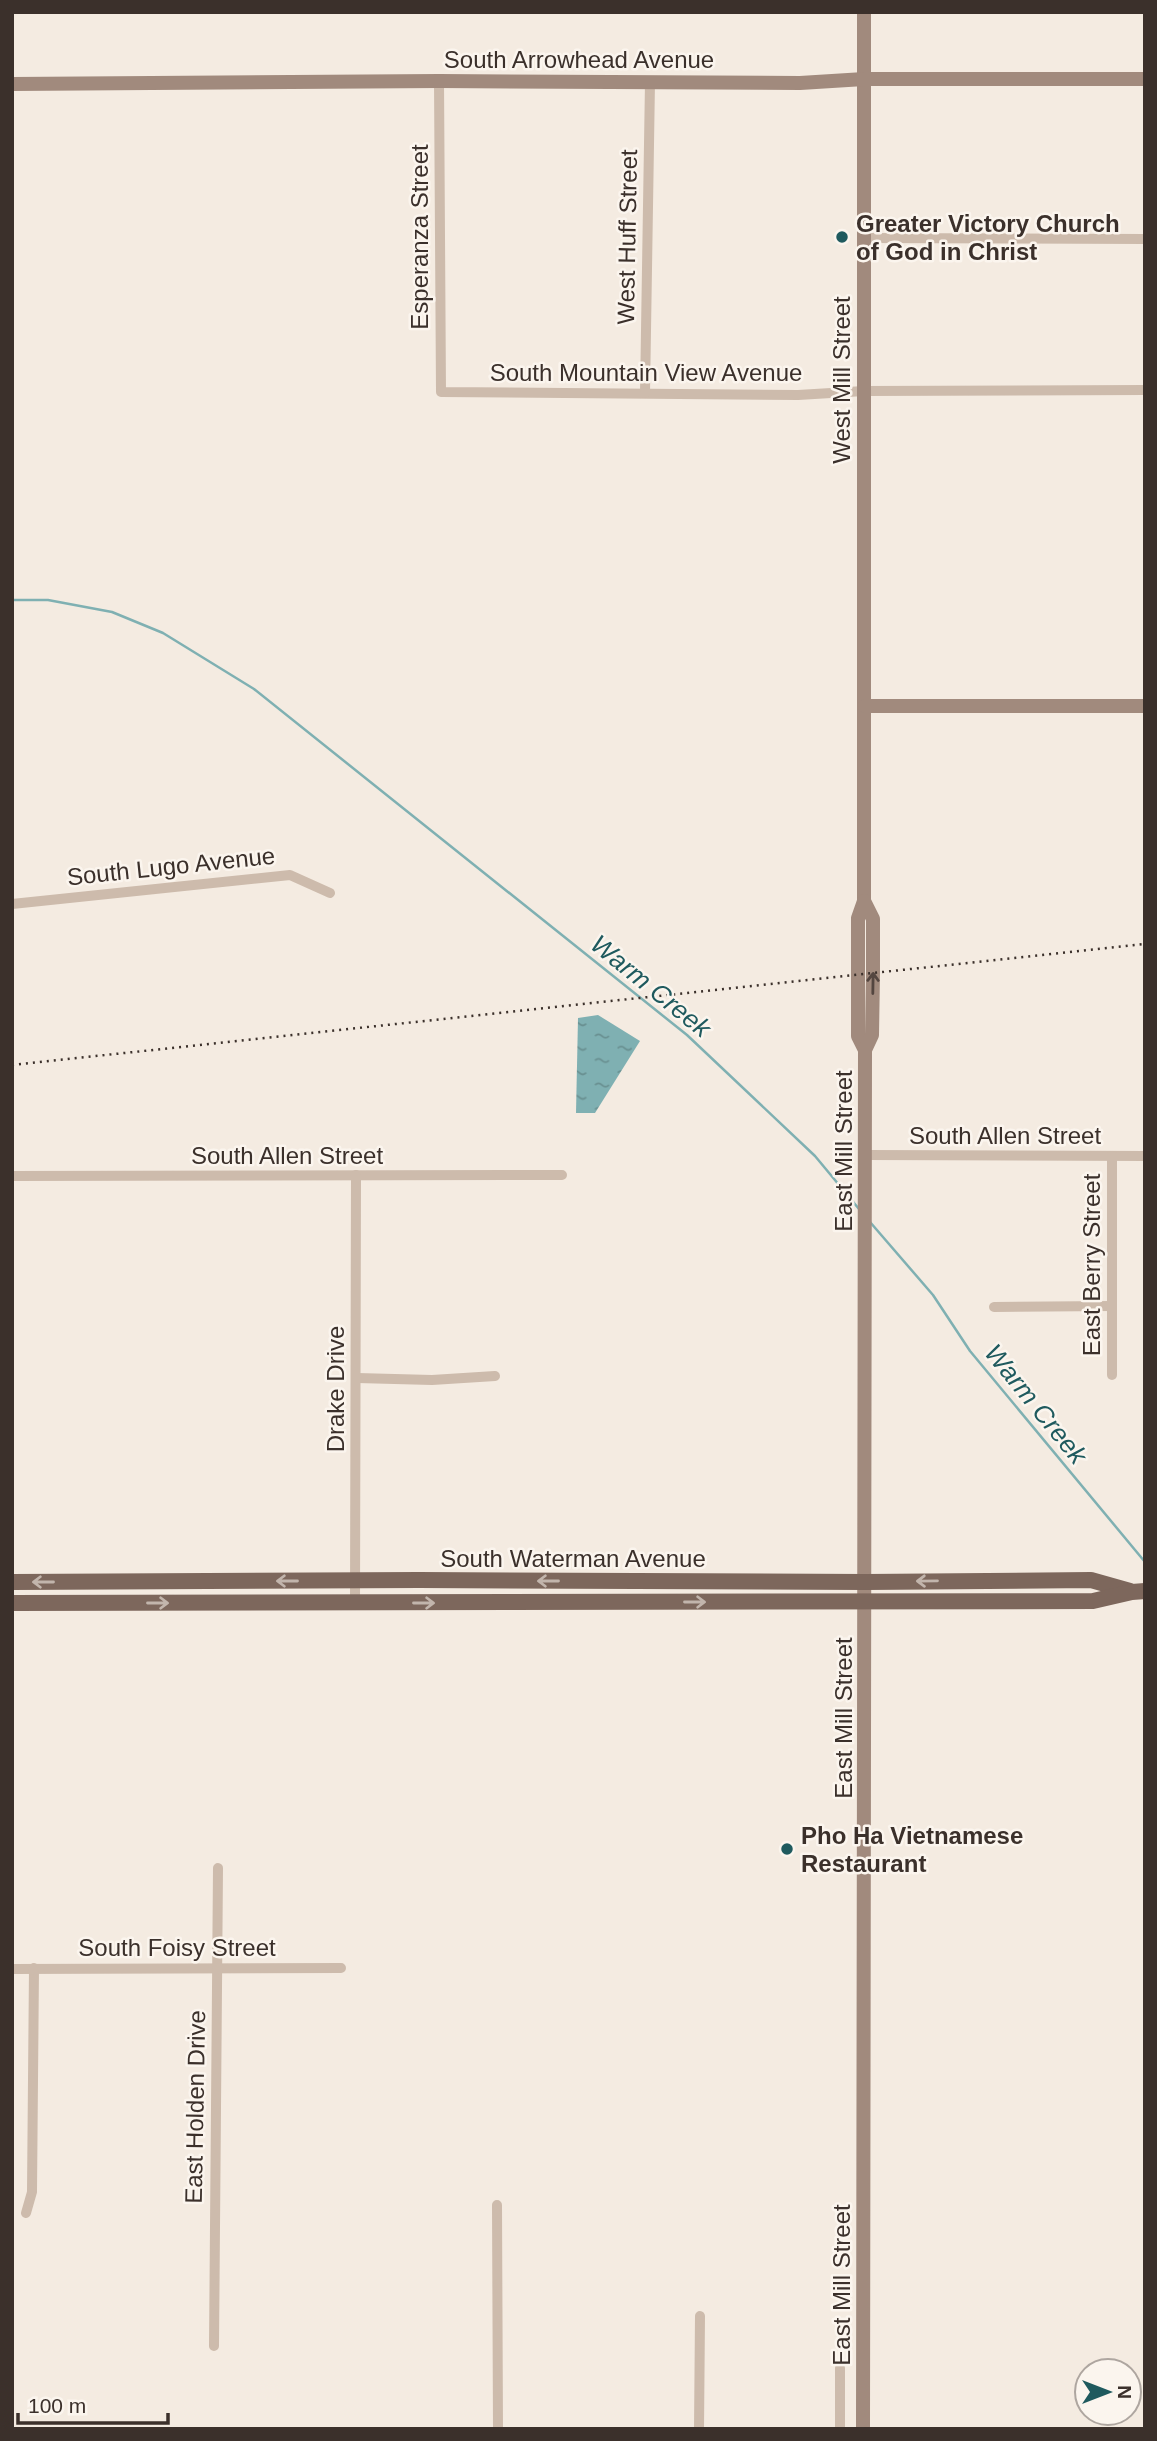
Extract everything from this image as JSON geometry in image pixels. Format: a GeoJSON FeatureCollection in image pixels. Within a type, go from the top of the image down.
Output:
{"type":"FeatureCollection","features":[{"type":"Feature","properties":{"kind":"main road","name":"West Mill Street"},"geometry":{"type":"LineString","coordinates":[[864,12],[865,706]]}},
{"type":"Feature","properties":{"kind":"main road","name":"South Arrowhead Avenue"},"geometry":{"type":"LineString","coordinates":[[12,84],[439,81],[800,83],[864,79],[1145,79]]}},
{"type":"Feature","properties":{"kind":"main road"},"geometry":{"type":"LineString","coordinates":[[865,706],[1145,706]]}},
{"type":"Feature","properties":{"kind":"main road","name":"East Mill Street"},"geometry":{"type":"LineString","coordinates":[[863,2429],[865,1050],[872,1035],[873,959],[873,919],[864,901],[865,706]]}},
{"type":"Feature","properties":{"kind":"main road"},"geometry":{"type":"LineString","coordinates":[[976,1601],[993,1590],[1086,1590],[1091,1580]]}},
{"type":"Feature","properties":{"kind":"main road","name":"South Waterman Avenue"},"geometry":{"type":"LineString","coordinates":[[12,1582],[866,1583],[1091,1580],[1138,1592]]}},
{"type":"Feature","properties":{"kind":"main road"},"geometry":{"type":"LineString","coordinates":[[41,1603],[87,1592],[121,1592],[126,1581]]}},
{"type":"Feature","properties":{"kind":"main road","name":"South Waterman Avenue"},"geometry":{"type":"LineString","coordinates":[[12,1603],[1093,1601],[1138,1592]]}},
{"type":"Feature","properties":{"kind":"street","name":"Esperanza Street"},"geometry":{"type":"LineString","coordinates":[[439,81],[441,392]]}},
{"type":"Feature","properties":{"kind":"street","name":"West Huff Street"},"geometry":{"type":"LineString","coordinates":[[645,393],[650,82]]}},
{"type":"Feature","properties":{"kind":"street"},"geometry":{"type":"LineString","coordinates":[[864,239],[1145,239]]}},
{"type":"Feature","properties":{"kind":"street","name":"South Mountain View Avenue"},"geometry":{"type":"LineString","coordinates":[[441,392],[798,395],[864,391],[1145,390]]}},
{"type":"Feature","properties":{"kind":"street","name":"South Lugo Avenue"},"geometry":{"type":"LineString","coordinates":[[12,904],[290,875],[330,893]]}},
{"type":"Feature","properties":{"kind":"street","name":"South Allen Street"},"geometry":{"type":"LineString","coordinates":[[866,1155],[1145,1156]]}},
{"type":"Feature","properties":{"kind":"street","name":"East Berry Street"},"geometry":{"type":"LineString","coordinates":[[1112,1156],[1112,1375]]}},
{"type":"Feature","properties":{"kind":"street","name":"Drake Drive"},"geometry":{"type":"LineString","coordinates":[[355,1603],[356,1175]]}},
{"type":"Feature","properties":{"kind":"street","name":"South Allen Street"},"geometry":{"type":"LineString","coordinates":[[12,1176],[562,1175]]}},
{"type":"Feature","properties":{"kind":"street"},"geometry":{"type":"LineString","coordinates":[[994,1307],[1112,1306]]}},
{"type":"Feature","properties":{"kind":"street"},"geometry":{"type":"LineString","coordinates":[[357,1378],[432,1380],[495,1376]]}},
{"type":"Feature","properties":{"kind":"street","name":"East Holden Drive"},"geometry":{"type":"LineString","coordinates":[[214,2346],[218,1868]]}},
{"type":"Feature","properties":{"kind":"street"},"geometry":{"type":"LineString","coordinates":[[26,2213],[32,2192],[34,1968]]}},
{"type":"Feature","properties":{"kind":"street","name":"South Foisy Street"},"geometry":{"type":"LineString","coordinates":[[12,1969],[341,1968]]}},
{"type":"Feature","properties":{"kind":"street"},"geometry":{"type":"LineString","coordinates":[[497,2205],[498,2429]]}},
{"type":"Feature","properties":{"kind":"street"},"geometry":{"type":"LineString","coordinates":[[699,2429],[700,2316]]}},
{"type":"Feature","properties":{"kind":"street"},"geometry":{"type":"LineString","coordinates":[[840,2368],[840,2429]]}},
{"type":"Feature","properties":{"kind":"water"},"geometry":{"type":"Polygon","coordinates":[[[598,1015],[640,1041],[595,1113],[576,1113],[578,1018],[598,1015]]]}},
{"type":"Feature","properties":{"kind":"waterway","name":"Warm Creek"},"geometry":{"type":"LineString","coordinates":[[12,600],[48,600],[112,612],[163,633],[254,689],[687,1035],[815,1156],[859,1209]]}},
{"type":"Feature","properties":{"kind":"waterway","name":"Warm Creek"},"geometry":{"type":"LineString","coordinates":[[870,1222],[933,1295],[970,1351],[1145,1562]]}},
{"type":"Feature","properties":{"kind":"railway"},"geometry":{"type":"LineString","coordinates":[[12,1065],[1145,944]]}},
{"type":"Feature","properties":{"kind":"place","name":"Greater Victory Church of God in Christ"},"geometry":{"type":"Point","coordinates":[842,237]}},
{"type":"Feature","properties":{"kind":"place","name":"Pho Ha Vietnamese Restaurant"},"geometry":{"type":"Point","coordinates":[787,1849]}}]}
